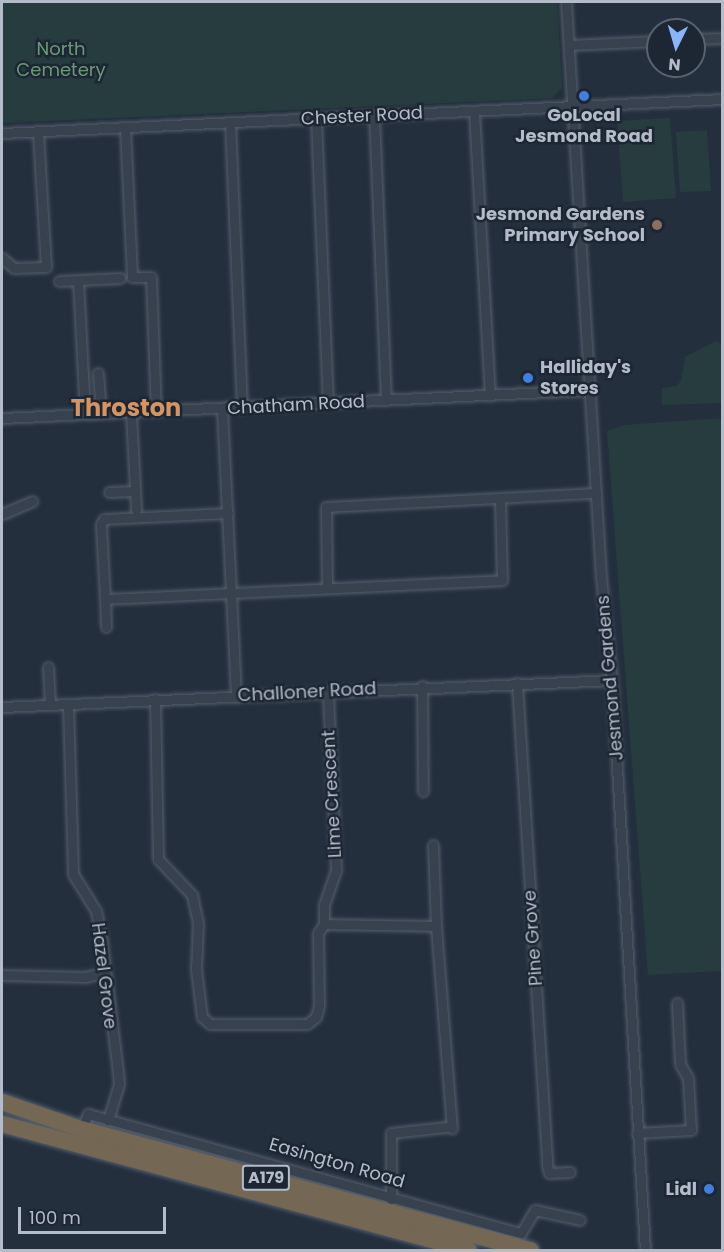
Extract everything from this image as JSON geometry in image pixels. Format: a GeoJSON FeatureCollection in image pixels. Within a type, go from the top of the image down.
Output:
{"type":"FeatureCollection","features":[{"type":"Feature","properties":{"kind":"highway","name":"Easington Road"},"geometry":{"type":"LineString","coordinates":[[2,1102],[79,1136]]}},
{"type":"Feature","properties":{"kind":"highway","name":"Easington Road"},"geometry":{"type":"LineString","coordinates":[[2,1124],[79,1136],[412,1227],[512,1242],[531,1251]]}},
{"type":"Feature","properties":{"kind":"highway","name":"Easington Road"},"geometry":{"type":"LineString","coordinates":[[412,1227],[468,1251]]}},
{"type":"Feature","properties":{"kind":"street","name":"Jesmond Gardens"},"geometry":{"type":"LineString","coordinates":[[566,2],[596,493],[612,680],[645,1251]]}},
{"type":"Feature","properties":{"kind":"street"},"geometry":{"type":"LineString","coordinates":[[706,39],[723,38]]}},
{"type":"Feature","properties":{"kind":"street"},"geometry":{"type":"LineString","coordinates":[[569,45],[646,42]]}},
{"type":"Feature","properties":{"kind":"street","name":"Chester Road"},"geometry":{"type":"LineString","coordinates":[[2,133],[723,99]]}},
{"type":"Feature","properties":{"kind":"street"},"geometry":{"type":"LineString","coordinates":[[474,111],[490,396]]}},
{"type":"Feature","properties":{"kind":"street"},"geometry":{"type":"LineString","coordinates":[[374,115],[386,400]]}},
{"type":"Feature","properties":{"kind":"street"},"geometry":{"type":"LineString","coordinates":[[316,118],[328,403]]}},
{"type":"Feature","properties":{"kind":"street"},"geometry":{"type":"LineString","coordinates":[[230,122],[242,408]]}},
{"type":"Feature","properties":{"kind":"street"},"geometry":{"type":"LineString","coordinates":[[125,127],[132,277],[151,277],[156,411]]}},
{"type":"Feature","properties":{"kind":"street"},"geometry":{"type":"LineString","coordinates":[[2,258],[14,268],[46,267],[38,131]]}},
{"type":"Feature","properties":{"kind":"street"},"geometry":{"type":"LineString","coordinates":[[59,280],[120,278]]}},
{"type":"Feature","properties":{"kind":"street"},"geometry":{"type":"LineString","coordinates":[[78,280],[85,414]]}},
{"type":"Feature","properties":{"kind":"street"},"geometry":{"type":"LineString","coordinates":[[98,373],[101,414]]}},
{"type":"Feature","properties":{"kind":"street","name":"Chatham Road"},"geometry":{"type":"LineString","coordinates":[[2,418],[590,390]]}},
{"type":"Feature","properties":{"kind":"street"},"geometry":{"type":"LineString","coordinates":[[222,409],[236,696]]}},
{"type":"Feature","properties":{"kind":"street"},"geometry":{"type":"LineString","coordinates":[[131,413],[136,510]]}},
{"type":"Feature","properties":{"kind":"street"},"geometry":{"type":"LineString","coordinates":[[109,492],[135,491]]}},
{"type":"Feature","properties":{"kind":"street"},"geometry":{"type":"LineString","coordinates":[[327,587],[326,507],[596,493]]}},
{"type":"Feature","properties":{"kind":"street"},"geometry":{"type":"LineString","coordinates":[[105,599],[502,580],[500,499]]}},
{"type":"Feature","properties":{"kind":"street"},"geometry":{"type":"LineString","coordinates":[[2,514],[32,501]]}},
{"type":"Feature","properties":{"kind":"street"},"geometry":{"type":"LineString","coordinates":[[106,627],[101,524],[104,519],[228,513]]}},
{"type":"Feature","properties":{"kind":"street"},"geometry":{"type":"LineString","coordinates":[[48,667],[50,705]]}},
{"type":"Feature","properties":{"kind":"street","name":"Challoner Road"},"geometry":{"type":"LineString","coordinates":[[2,707],[422,686],[612,680]]}},
{"type":"Feature","properties":{"kind":"street","name":"Pine Grove"},"geometry":{"type":"LineString","coordinates":[[517,683],[547,1165],[549,1173],[570,1172]]}},
{"type":"Feature","properties":{"kind":"street"},"geometry":{"type":"LineString","coordinates":[[422,686],[423,791]]}},
{"type":"Feature","properties":{"kind":"street","name":"Lime Crescent"},"geometry":{"type":"LineString","coordinates":[[155,699],[158,859],[192,895],[198,924],[196,969],[202,1017],[210,1024],[307,1024],[316,1017],[320,1006],[318,933],[324,924],[324,904],[336,870],[328,691]]}},
{"type":"Feature","properties":{"kind":"street","name":"Hazel Grove"},"geometry":{"type":"LineString","coordinates":[[68,704],[73,874],[96,911],[118,1073],[119,1084],[108,1120]]}},
{"type":"Feature","properties":{"kind":"street"},"geometry":{"type":"LineString","coordinates":[[391,1199],[386,1133],[449,1127],[433,844]]}},
{"type":"Feature","properties":{"kind":"street"},"geometry":{"type":"LineString","coordinates":[[324,924],[436,926]]}},
{"type":"Feature","properties":{"kind":"street"},"geometry":{"type":"LineString","coordinates":[[2,975],[84,977],[103,973]]}},
{"type":"Feature","properties":{"kind":"street"},"geometry":{"type":"LineString","coordinates":[[637,1133],[691,1130],[688,1078],[680,1064],[677,1003]]}},
{"type":"Feature","properties":{"kind":"street","name":"Easington Road"},"geometry":{"type":"LineString","coordinates":[[79,1136],[88,1114],[391,1199],[512,1242]]}},
{"type":"Feature","properties":{"kind":"street"},"geometry":{"type":"LineString","coordinates":[[512,1242],[521,1233],[535,1210],[580,1220]]}},
{"type":"Feature","properties":{"kind":"green space","name":"North Cemetery"},"geometry":{"type":"Polygon","coordinates":[[[2,2],[557,2],[562,88],[552,98],[2,123],[2,2]]]}},
{"type":"Feature","properties":{"kind":"green space"},"geometry":{"type":"Polygon","coordinates":[[[670,118],[676,198],[623,202],[617,121],[670,118]]]}},
{"type":"Feature","properties":{"kind":"green space"},"geometry":{"type":"Polygon","coordinates":[[[707,130],[711,191],[680,192],[676,132],[707,130]]]}},
{"type":"Feature","properties":{"kind":"green space"},"geometry":{"type":"Polygon","coordinates":[[[716,341],[722,344],[722,403],[662,405],[662,388],[676,386],[681,381],[685,357],[716,341]]]}},
{"type":"Feature","properties":{"kind":"green space"},"geometry":{"type":"Polygon","coordinates":[[[722,418],[722,971],[648,975],[607,431],[624,425],[722,418]]]}},
{"type":"Feature","properties":{"kind":"place","name":"GoLocal Jesmond Road"},"geometry":{"type":"Point","coordinates":[584,96]}},
{"type":"Feature","properties":{"kind":"place","name":"Jesmond Gardens Primary School"},"geometry":{"type":"Point","coordinates":[657,225]}},
{"type":"Feature","properties":{"kind":"place","name":"Halliday's Stores"},"geometry":{"type":"Point","coordinates":[528,378]}},
{"type":"Feature","properties":{"kind":"place","name":"Lidl"},"geometry":{"type":"Point","coordinates":[709,1189]}},
{"type":"Feature","properties":{"kind":"district","name":"Throston"},"geometry":{"type":"Point","coordinates":[126,408]}}]}
